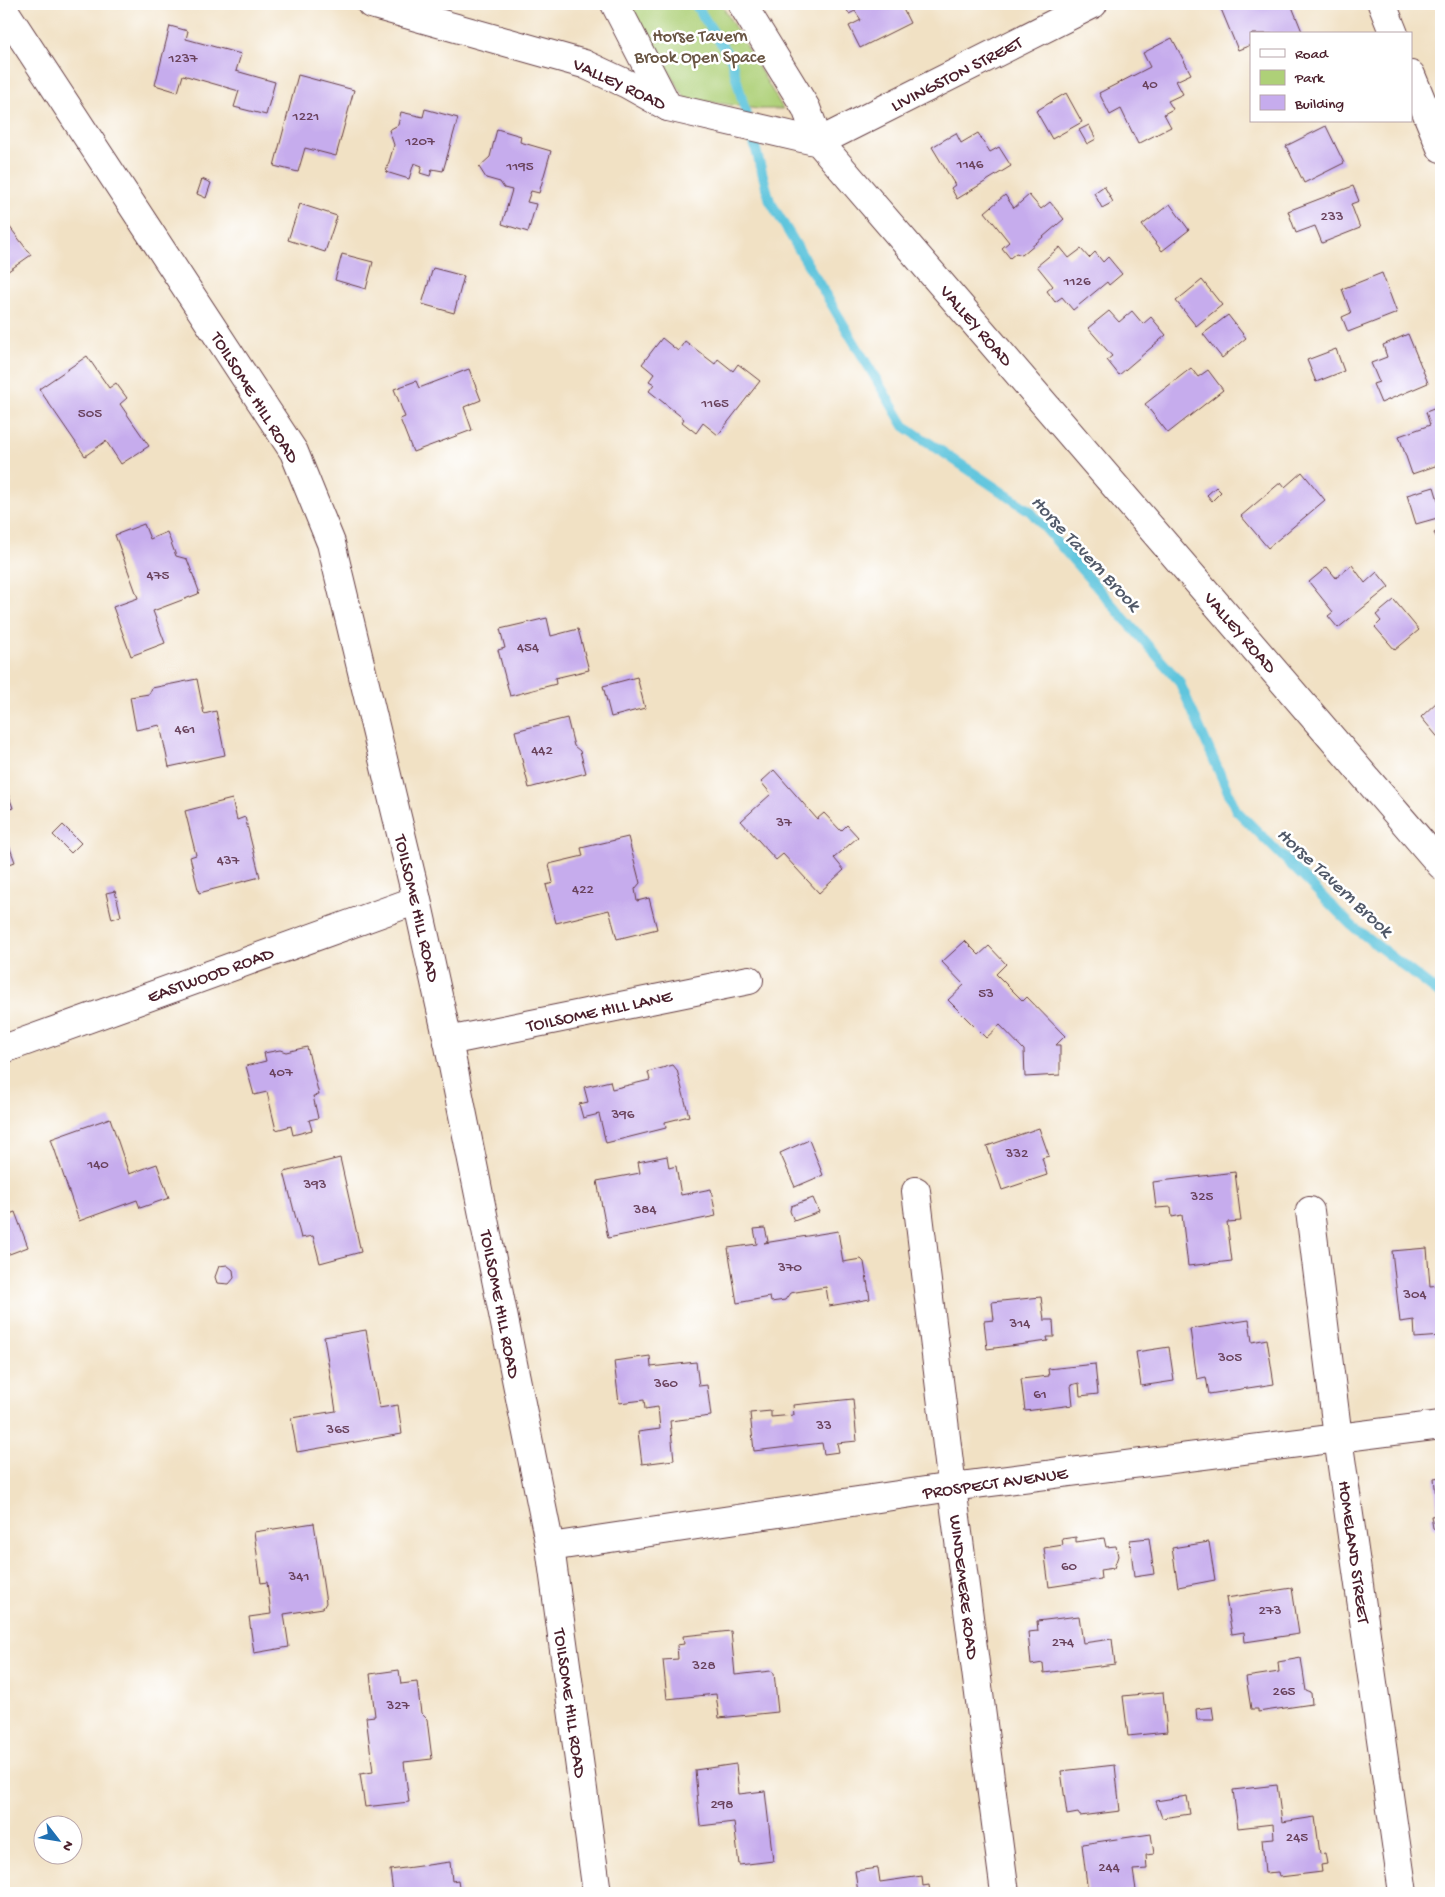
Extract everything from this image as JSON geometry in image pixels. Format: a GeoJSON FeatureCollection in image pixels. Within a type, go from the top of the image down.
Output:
{"type":"FeatureCollection","features":[{"type":"Feature","properties":{"kind":"street","name":"VALLEY ROAD"},"geometry":{"type":"LineString","coordinates":[[371,4],[584,64],[627,84],[668,107],[819,142],[1441,865]]}},
{"type":"Feature","properties":{"kind":"street"},"geometry":{"type":"LineString","coordinates":[[616,4],[668,107]]}},
{"type":"Feature","properties":{"kind":"street"},"geometry":{"type":"LineString","coordinates":[[742,4],[806,108],[819,142]]}},
{"type":"Feature","properties":{"kind":"street","name":"LIVINGSTON STREET"},"geometry":{"type":"LineString","coordinates":[[819,142],[1093,4]]}},
{"type":"Feature","properties":{"kind":"street"},"geometry":{"type":"LineString","coordinates":[[1382,4],[1393,32]]}},
{"type":"Feature","properties":{"kind":"street","name":"TOILSOME HILL ROAD"},"geometry":{"type":"LineString","coordinates":[[4,10],[294,452],[331,543],[417,900],[448,1041],[550,1547],[597,1893]]}},
{"type":"Feature","properties":{"kind":"street"},"geometry":{"type":"LineString","coordinates":[[1412,77],[1441,148]]}},
{"type":"Feature","properties":{"kind":"street","name":"EASTWOOD ROAD"},"geometry":{"type":"LineString","coordinates":[[4,1049],[417,900]]}},
{"type":"Feature","properties":{"kind":"street","name":"TOILSOME HILL LANE"},"geometry":{"type":"LineString","coordinates":[[448,1041],[749,980]]}},
{"type":"Feature","properties":{"kind":"street","name":"WINDEMERE ROAD"},"geometry":{"type":"LineString","coordinates":[[916,1191],[1004,1893]]}},
{"type":"Feature","properties":{"kind":"street","name":"HOMELAND STREET"},"geometry":{"type":"LineString","coordinates":[[1310,1211],[1338,1438],[1403,1893]]}},
{"type":"Feature","properties":{"kind":"street","name":"PROSPECT AVENUE"},"geometry":{"type":"LineString","coordinates":[[550,1547],[952,1488],[1441,1425]]}},
{"type":"Feature","properties":{"kind":"green space","name":"Horse Tavern Brook Open Space"},"geometry":{"type":"Polygon","coordinates":[[[629,4],[721,4],[783,109],[758,109],[685,98],[629,4]]]}},
{"type":"Feature","properties":{"kind":"building"},"geometry":{"type":"Polygon","coordinates":[[[844,4],[908,4],[902,7],[910,23],[860,48],[849,26],[861,20],[855,11],[849,14],[844,4]]]}},
{"type":"Feature","properties":{"kind":"building"},"geometry":{"type":"Polygon","coordinates":[[[1235,4],[1291,4],[1302,32],[1250,32],[1250,45],[1238,50],[1221,9],[1235,4]]]}},
{"type":"Feature","properties":{"kind":"building"},"geometry":{"type":"Polygon","coordinates":[[[170,26],[188,31],[186,39],[241,54],[236,71],[275,82],[266,115],[234,107],[239,91],[183,75],[178,92],[155,85],[170,26]]]}},
{"type":"Feature","properties":{"kind":"building"},"geometry":{"type":"Polygon","coordinates":[[[1172,38],[1191,74],[1176,81],[1183,94],[1168,101],[1173,109],[1164,114],[1171,127],[1138,144],[1121,109],[1110,115],[1099,93],[1150,67],[1143,53],[1172,38]]]}},
{"type":"Feature","properties":{"kind":"building"},"geometry":{"type":"Polygon","coordinates":[[[298,75],[354,90],[336,156],[305,148],[298,172],[274,166],[298,75]]]}},
{"type":"Feature","properties":{"kind":"building"},"geometry":{"type":"Polygon","coordinates":[[[1066,93],[1082,122],[1052,139],[1036,111],[1066,93]]]}},
{"type":"Feature","properties":{"kind":"building"},"geometry":{"type":"Polygon","coordinates":[[[425,109],[458,118],[443,171],[432,169],[430,176],[420,173],[422,166],[414,163],[409,179],[386,172],[394,145],[389,130],[398,125],[401,112],[423,117],[425,109]]]}},
{"type":"Feature","properties":{"kind":"building"},"geometry":{"type":"Polygon","coordinates":[[[1089,125],[1096,139],[1087,144],[1079,130],[1089,125]]]}},
{"type":"Feature","properties":{"kind":"building"},"geometry":{"type":"Polygon","coordinates":[[[1326,126],[1344,163],[1304,183],[1286,146],[1326,126]]]}},
{"type":"Feature","properties":{"kind":"building"},"geometry":{"type":"Polygon","coordinates":[[[497,129],[521,136],[520,142],[551,151],[539,193],[531,191],[527,202],[536,204],[528,232],[502,224],[512,190],[504,188],[500,182],[486,178],[479,167],[490,157],[497,129]]]}},
{"type":"Feature","properties":{"kind":"building"},"geometry":{"type":"Polygon","coordinates":[[[956,133],[961,143],[978,133],[990,152],[999,147],[1011,166],[957,199],[951,188],[955,185],[932,147],[956,133]]]}},
{"type":"Feature","properties":{"kind":"building"},"geometry":{"type":"Polygon","coordinates":[[[202,179],[211,183],[206,198],[197,194],[202,179]]]}},
{"type":"Feature","properties":{"kind":"building"},"geometry":{"type":"Polygon","coordinates":[[[1104,186],[1113,202],[1102,208],[1094,193],[1104,186]]]}},
{"type":"Feature","properties":{"kind":"building"},"geometry":{"type":"Polygon","coordinates":[[[1353,186],[1359,201],[1351,204],[1360,228],[1322,243],[1315,226],[1296,233],[1288,211],[1353,186]]]}},
{"type":"Feature","properties":{"kind":"building"},"geometry":{"type":"Polygon","coordinates":[[[1005,195],[1014,208],[1029,195],[1041,209],[1050,202],[1064,219],[1022,255],[1016,253],[1010,258],[1002,248],[1009,242],[985,212],[1005,195]]]}},
{"type":"Feature","properties":{"kind":"building"},"geometry":{"type":"Polygon","coordinates":[[[300,204],[337,216],[325,252],[288,240],[300,204]]]}},
{"type":"Feature","properties":{"kind":"building"},"geometry":{"type":"Polygon","coordinates":[[[1170,204],[1189,230],[1162,251],[1142,225],[1170,204]]]}},
{"type":"Feature","properties":{"kind":"building"},"geometry":{"type":"Polygon","coordinates":[[[9,226],[31,255],[4,274],[4,229],[9,226]]]}},
{"type":"Feature","properties":{"kind":"building"},"geometry":{"type":"Polygon","coordinates":[[[1060,247],[1069,258],[1081,249],[1089,258],[1095,252],[1103,262],[1108,257],[1122,274],[1109,285],[1107,282],[1073,310],[1062,297],[1055,302],[1047,291],[1053,286],[1037,266],[1060,247]]]}},
{"type":"Feature","properties":{"kind":"building"},"geometry":{"type":"Polygon","coordinates":[[[342,254],[373,262],[366,289],[335,280],[342,254]]]}},
{"type":"Feature","properties":{"kind":"building"},"geometry":{"type":"Polygon","coordinates":[[[433,268],[464,276],[454,313],[422,304],[433,268]]]}},
{"type":"Feature","properties":{"kind":"building"},"geometry":{"type":"Polygon","coordinates":[[[1382,273],[1397,313],[1348,332],[1342,317],[1351,313],[1342,289],[1382,273]]]}},
{"type":"Feature","properties":{"kind":"building"},"geometry":{"type":"Polygon","coordinates":[[[1202,280],[1222,305],[1196,326],[1176,301],[1202,280]]]}},
{"type":"Feature","properties":{"kind":"building"},"geometry":{"type":"Polygon","coordinates":[[[1109,311],[1119,322],[1132,311],[1143,324],[1151,317],[1166,335],[1119,375],[1107,360],[1112,356],[1088,328],[1109,311]]]}},
{"type":"Feature","properties":{"kind":"building"},"geometry":{"type":"Polygon","coordinates":[[[1228,315],[1246,338],[1222,358],[1203,334],[1228,315]]]}},
{"type":"Feature","properties":{"kind":"building"},"geometry":{"type":"Polygon","coordinates":[[[1408,334],[1428,383],[1381,403],[1373,384],[1379,382],[1371,363],[1387,357],[1383,345],[1408,334]]]}},
{"type":"Feature","properties":{"kind":"building"},"geometry":{"type":"Polygon","coordinates":[[[662,338],[678,351],[685,341],[715,364],[718,359],[733,371],[738,364],[760,381],[718,435],[703,423],[696,433],[682,422],[684,419],[649,391],[654,384],[649,381],[654,374],[642,364],[662,338]]]}},
{"type":"Feature","properties":{"kind":"building"},"geometry":{"type":"Polygon","coordinates":[[[1336,349],[1344,371],[1316,382],[1307,360],[1336,349]]]}},
{"type":"Feature","properties":{"kind":"building"},"geometry":{"type":"Polygon","coordinates":[[[87,356],[109,388],[116,383],[127,398],[120,404],[149,446],[121,464],[106,441],[85,456],[39,389],[87,356]]]}},
{"type":"Feature","properties":{"kind":"building"},"geometry":{"type":"Polygon","coordinates":[[[1191,368],[1198,377],[1208,370],[1223,390],[1168,433],[1145,404],[1191,368]]]}},
{"type":"Feature","properties":{"kind":"building"},"geometry":{"type":"Polygon","coordinates":[[[469,369],[481,400],[464,407],[472,430],[413,452],[400,419],[405,417],[394,389],[416,381],[419,388],[469,369]]]}},
{"type":"Feature","properties":{"kind":"building"},"geometry":{"type":"Polygon","coordinates":[[[1441,406],[1441,464],[1412,474],[1399,436],[1430,425],[1426,412],[1441,406]]]}},
{"type":"Feature","properties":{"kind":"building"},"geometry":{"type":"Polygon","coordinates":[[[1302,472],[1325,500],[1268,548],[1241,516],[1281,482],[1285,487],[1302,472]]]}},
{"type":"Feature","properties":{"kind":"building"},"geometry":{"type":"Polygon","coordinates":[[[1216,487],[1221,492],[1212,501],[1207,495],[1216,487]]]}},
{"type":"Feature","properties":{"kind":"building"},"geometry":{"type":"Polygon","coordinates":[[[1434,487],[1441,510],[1441,517],[1416,524],[1407,495],[1434,487]]]}},
{"type":"Feature","properties":{"kind":"building"},"geometry":{"type":"Polygon","coordinates":[[[144,524],[150,539],[167,532],[176,556],[187,559],[199,591],[198,594],[153,611],[165,643],[131,656],[113,607],[138,598],[115,535],[144,524]]]}},
{"type":"Feature","properties":{"kind":"building"},"geometry":{"type":"Polygon","coordinates":[[[1441,528],[1441,545],[1434,533],[1441,528]]]}},
{"type":"Feature","properties":{"kind":"building"},"geometry":{"type":"Polygon","coordinates":[[[1352,565],[1365,583],[1377,572],[1389,587],[1338,628],[1328,616],[1333,612],[1309,582],[1327,567],[1336,578],[1352,565]]]}},
{"type":"Feature","properties":{"kind":"building"},"geometry":{"type":"Polygon","coordinates":[[[1394,600],[1419,630],[1395,650],[1375,627],[1381,621],[1376,615],[1394,600]]]}},
{"type":"Feature","properties":{"kind":"building"},"geometry":{"type":"Polygon","coordinates":[[[547,618],[551,636],[578,629],[589,670],[555,678],[556,684],[510,696],[498,650],[505,648],[500,629],[547,618]]]}},
{"type":"Feature","properties":{"kind":"building"},"geometry":{"type":"Polygon","coordinates":[[[637,677],[645,708],[611,717],[603,686],[637,677]]]}},
{"type":"Feature","properties":{"kind":"building"},"geometry":{"type":"Polygon","coordinates":[[[197,679],[204,714],[216,711],[225,755],[169,767],[160,725],[136,730],[130,697],[149,694],[152,688],[197,679]]]}},
{"type":"Feature","properties":{"kind":"building"},"geometry":{"type":"Polygon","coordinates":[[[1439,700],[1441,702],[1441,741],[1421,717],[1439,700]]]}},
{"type":"Feature","properties":{"kind":"building"},"geometry":{"type":"Polygon","coordinates":[[[567,718],[574,746],[580,751],[586,773],[529,788],[515,731],[567,718]]]}},
{"type":"Feature","properties":{"kind":"building"},"geometry":{"type":"Polygon","coordinates":[[[774,770],[817,819],[824,813],[841,831],[847,825],[858,837],[834,858],[844,870],[819,893],[783,854],[776,860],[741,821],[771,794],[761,782],[774,770]]]}},
{"type":"Feature","properties":{"kind":"building"},"geometry":{"type":"Polygon","coordinates":[[[4,782],[13,808],[4,811],[4,782]]]}},
{"type":"Feature","properties":{"kind":"building"},"geometry":{"type":"Polygon","coordinates":[[[232,799],[237,820],[245,817],[260,877],[199,893],[190,857],[196,855],[185,811],[232,799]]]}},
{"type":"Feature","properties":{"kind":"building"},"geometry":{"type":"Polygon","coordinates":[[[63,825],[81,843],[71,853],[53,835],[63,825]]]}},
{"type":"Feature","properties":{"kind":"building"},"geometry":{"type":"Polygon","coordinates":[[[4,832],[15,862],[4,866],[4,832]]]}},
{"type":"Feature","properties":{"kind":"building"},"geometry":{"type":"Polygon","coordinates":[[[628,837],[640,883],[635,889],[637,901],[649,898],[657,929],[617,939],[609,910],[556,923],[546,885],[553,883],[549,864],[583,856],[581,848],[628,837]]]}},
{"type":"Feature","properties":{"kind":"building"},"geometry":{"type":"Polygon","coordinates":[[[115,891],[121,916],[112,919],[106,893],[115,891]]]}},
{"type":"Feature","properties":{"kind":"building"},"geometry":{"type":"Polygon","coordinates":[[[965,941],[979,955],[989,946],[1006,964],[996,974],[1023,1001],[1027,997],[1065,1036],[1056,1045],[1060,1045],[1060,1075],[1025,1077],[1024,1050],[1000,1025],[986,1038],[948,1000],[964,985],[942,962],[965,941]]]}},
{"type":"Feature","properties":{"kind":"building"},"geometry":{"type":"Polygon","coordinates":[[[307,1047],[319,1095],[313,1096],[318,1118],[309,1120],[312,1130],[293,1135],[291,1126],[276,1130],[267,1092],[254,1095],[246,1066],[266,1061],[264,1053],[280,1050],[286,1052],[307,1047]]]}},
{"type":"Feature","properties":{"kind":"building"},"geometry":{"type":"Polygon","coordinates":[[[673,1065],[677,1070],[689,1116],[665,1122],[666,1128],[606,1143],[599,1114],[583,1118],[579,1104],[588,1102],[584,1087],[610,1081],[612,1089],[650,1080],[648,1072],[673,1065]]]}},
{"type":"Feature","properties":{"kind":"building"},"geometry":{"type":"Polygon","coordinates":[[[110,1118],[129,1174],[157,1164],[169,1198],[140,1208],[137,1200],[79,1221],[51,1139],[110,1118]]]}},
{"type":"Feature","properties":{"kind":"building"},"geometry":{"type":"Polygon","coordinates":[[[1039,1128],[1049,1156],[1042,1158],[1047,1175],[1002,1190],[987,1146],[1039,1128]]]}},
{"type":"Feature","properties":{"kind":"building"},"geometry":{"type":"Polygon","coordinates":[[[809,1140],[823,1175],[795,1187],[780,1153],[809,1140]]]}},
{"type":"Feature","properties":{"kind":"building"},"geometry":{"type":"Polygon","coordinates":[[[667,1156],[669,1168],[676,1166],[681,1195],[711,1189],[716,1216],[608,1238],[597,1181],[640,1173],[638,1162],[667,1156]]]}},
{"type":"Feature","properties":{"kind":"building"},"geometry":{"type":"Polygon","coordinates":[[[340,1158],[361,1252],[320,1263],[313,1236],[301,1238],[284,1172],[340,1158]]]}},
{"type":"Feature","properties":{"kind":"building"},"geometry":{"type":"Polygon","coordinates":[[[1235,1172],[1241,1221],[1227,1222],[1232,1261],[1188,1266],[1182,1215],[1172,1217],[1171,1207],[1156,1208],[1153,1182],[1235,1172]]]}},
{"type":"Feature","properties":{"kind":"building"},"geometry":{"type":"Polygon","coordinates":[[[813,1198],[819,1212],[794,1221],[790,1211],[791,1206],[813,1198]]]}},
{"type":"Feature","properties":{"kind":"building"},"geometry":{"type":"Polygon","coordinates":[[[15,1212],[28,1247],[4,1256],[4,1216],[15,1212]]]}},
{"type":"Feature","properties":{"kind":"building"},"geometry":{"type":"Polygon","coordinates":[[[765,1228],[768,1241],[764,1243],[838,1231],[843,1262],[861,1259],[864,1262],[870,1299],[829,1306],[826,1287],[790,1293],[785,1300],[771,1302],[770,1297],[737,1303],[728,1248],[757,1244],[754,1229],[765,1228]]]}},
{"type":"Feature","properties":{"kind":"building"},"geometry":{"type":"Polygon","coordinates":[[[1427,1248],[1430,1286],[1440,1285],[1441,1336],[1415,1338],[1414,1320],[1400,1322],[1392,1251],[1427,1248]]]}},
{"type":"Feature","properties":{"kind":"building"},"geometry":{"type":"Polygon","coordinates":[[[227,1265],[233,1270],[234,1278],[229,1284],[217,1283],[215,1277],[219,1266],[227,1265]]]}},
{"type":"Feature","properties":{"kind":"building"},"geometry":{"type":"Polygon","coordinates":[[[1041,1297],[1044,1320],[1053,1320],[1054,1337],[1047,1337],[1048,1341],[987,1349],[984,1321],[994,1320],[992,1302],[1041,1297]]]}},
{"type":"Feature","properties":{"kind":"building"},"geometry":{"type":"Polygon","coordinates":[[[1249,1320],[1252,1342],[1267,1339],[1274,1384],[1209,1394],[1206,1377],[1197,1379],[1190,1329],[1249,1320]]]}},
{"type":"Feature","properties":{"kind":"building"},"geometry":{"type":"Polygon","coordinates":[[[366,1330],[379,1408],[398,1405],[402,1434],[297,1452],[291,1418],[336,1411],[324,1337],[366,1330]]]}},
{"type":"Feature","properties":{"kind":"building"},"geometry":{"type":"Polygon","coordinates":[[[1169,1347],[1174,1381],[1141,1386],[1136,1352],[1169,1347]]]}},
{"type":"Feature","properties":{"kind":"building"},"geometry":{"type":"Polygon","coordinates":[[[650,1356],[651,1367],[696,1362],[699,1386],[707,1385],[711,1416],[670,1421],[674,1460],[642,1464],[638,1432],[660,1429],[658,1407],[645,1409],[644,1400],[619,1403],[614,1361],[650,1356]]]}},
{"type":"Feature","properties":{"kind":"building"},"geometry":{"type":"Polygon","coordinates":[[[1095,1364],[1098,1394],[1080,1396],[1079,1383],[1071,1385],[1073,1405],[1025,1411],[1021,1379],[1049,1376],[1048,1369],[1095,1364]]]}},
{"type":"Feature","properties":{"kind":"building"},"geometry":{"type":"Polygon","coordinates":[[[853,1399],[857,1441],[837,1443],[839,1452],[824,1454],[822,1443],[754,1451],[750,1413],[771,1411],[771,1417],[794,1415],[793,1405],[853,1399]]]}},
{"type":"Feature","properties":{"kind":"building"},"geometry":{"type":"Polygon","coordinates":[[[1441,1477],[1441,1531],[1438,1531],[1433,1528],[1431,1516],[1438,1515],[1434,1478],[1441,1477]]]}},
{"type":"Feature","properties":{"kind":"building"},"geometry":{"type":"Polygon","coordinates":[[[314,1523],[326,1603],[323,1608],[284,1614],[289,1647],[254,1653],[249,1617],[271,1614],[267,1582],[261,1583],[254,1532],[314,1523]]]}},
{"type":"Feature","properties":{"kind":"building"},"geometry":{"type":"Polygon","coordinates":[[[1076,1537],[1076,1542],[1104,1538],[1106,1547],[1116,1546],[1118,1556],[1114,1568],[1100,1570],[1101,1579],[1049,1587],[1044,1548],[1063,1545],[1062,1539],[1076,1537]]]}},
{"type":"Feature","properties":{"kind":"building"},"geometry":{"type":"Polygon","coordinates":[[[1149,1538],[1154,1574],[1134,1577],[1130,1540],[1149,1538]]]}},
{"type":"Feature","properties":{"kind":"building"},"geometry":{"type":"Polygon","coordinates":[[[1209,1542],[1215,1580],[1178,1587],[1172,1548],[1209,1542]]]}},
{"type":"Feature","properties":{"kind":"building"},"geometry":{"type":"Polygon","coordinates":[[[1292,1588],[1299,1634],[1245,1642],[1244,1632],[1232,1634],[1226,1598],[1292,1588]]]}},
{"type":"Feature","properties":{"kind":"building"},"geometry":{"type":"Polygon","coordinates":[[[1079,1616],[1083,1643],[1112,1639],[1115,1664],[1044,1673],[1043,1663],[1031,1665],[1028,1632],[1038,1631],[1037,1621],[1079,1616]]]}},
{"type":"Feature","properties":{"kind":"building"},"geometry":{"type":"Polygon","coordinates":[[[731,1631],[735,1675],[771,1671],[774,1673],[778,1712],[719,1718],[716,1694],[667,1699],[663,1660],[678,1659],[677,1645],[684,1644],[683,1636],[731,1631]]]}},
{"type":"Feature","properties":{"kind":"building"},"geometry":{"type":"Polygon","coordinates":[[[1301,1658],[1306,1691],[1311,1693],[1312,1704],[1258,1712],[1258,1709],[1251,1709],[1246,1677],[1279,1672],[1278,1662],[1301,1658]]]}},
{"type":"Feature","properties":{"kind":"building"},"geometry":{"type":"Polygon","coordinates":[[[399,1670],[401,1684],[417,1682],[421,1713],[427,1719],[432,1759],[404,1762],[409,1802],[365,1807],[360,1774],[373,1772],[366,1717],[375,1716],[370,1674],[399,1670]]]}},
{"type":"Feature","properties":{"kind":"building"},"geometry":{"type":"Polygon","coordinates":[[[1163,1692],[1167,1732],[1128,1736],[1123,1696],[1163,1692]]]}},
{"type":"Feature","properties":{"kind":"building"},"geometry":{"type":"Polygon","coordinates":[[[1212,1707],[1214,1720],[1197,1720],[1196,1709],[1212,1707]]]}},
{"type":"Feature","properties":{"kind":"building"},"geometry":{"type":"Polygon","coordinates":[[[736,1764],[739,1794],[765,1791],[773,1861],[739,1865],[734,1822],[700,1826],[695,1770],[736,1764]]]}},
{"type":"Feature","properties":{"kind":"building"},"geometry":{"type":"Polygon","coordinates":[[[1115,1765],[1120,1811],[1080,1816],[1078,1813],[1067,1815],[1061,1771],[1115,1765]]]}},
{"type":"Feature","properties":{"kind":"building"},"geometry":{"type":"Polygon","coordinates":[[[1277,1785],[1282,1822],[1315,1817],[1320,1854],[1325,1853],[1327,1864],[1321,1865],[1322,1872],[1280,1877],[1279,1872],[1265,1873],[1262,1839],[1274,1838],[1273,1824],[1238,1828],[1233,1790],[1277,1785]]]}},
{"type":"Feature","properties":{"kind":"building"},"geometry":{"type":"Polygon","coordinates":[[[1187,1796],[1190,1814],[1162,1818],[1156,1801],[1187,1796]]]}},
{"type":"Feature","properties":{"kind":"building"},"geometry":{"type":"Polygon","coordinates":[[[1151,1834],[1154,1854],[1146,1855],[1147,1869],[1133,1870],[1136,1890],[1116,1893],[1088,1893],[1082,1844],[1151,1834]]]}},
{"type":"Feature","properties":{"kind":"building"},"geometry":{"type":"Polygon","coordinates":[[[450,1862],[452,1881],[458,1880],[460,1893],[393,1893],[390,1870],[450,1862]]]}},
{"type":"Feature","properties":{"kind":"building"},"geometry":{"type":"Polygon","coordinates":[[[878,1868],[880,1882],[922,1876],[923,1886],[929,1885],[930,1893],[858,1893],[855,1871],[878,1868]]]}},
{"type":"Feature","properties":{"kind":"waterway","name":"Horse Tavern Brook"},"geometry":{"type":"LineString","coordinates":[[695,4],[731,59],[770,201],[904,426],[1030,511],[1179,681],[1236,810],[1351,925],[1441,995]]}}]}
